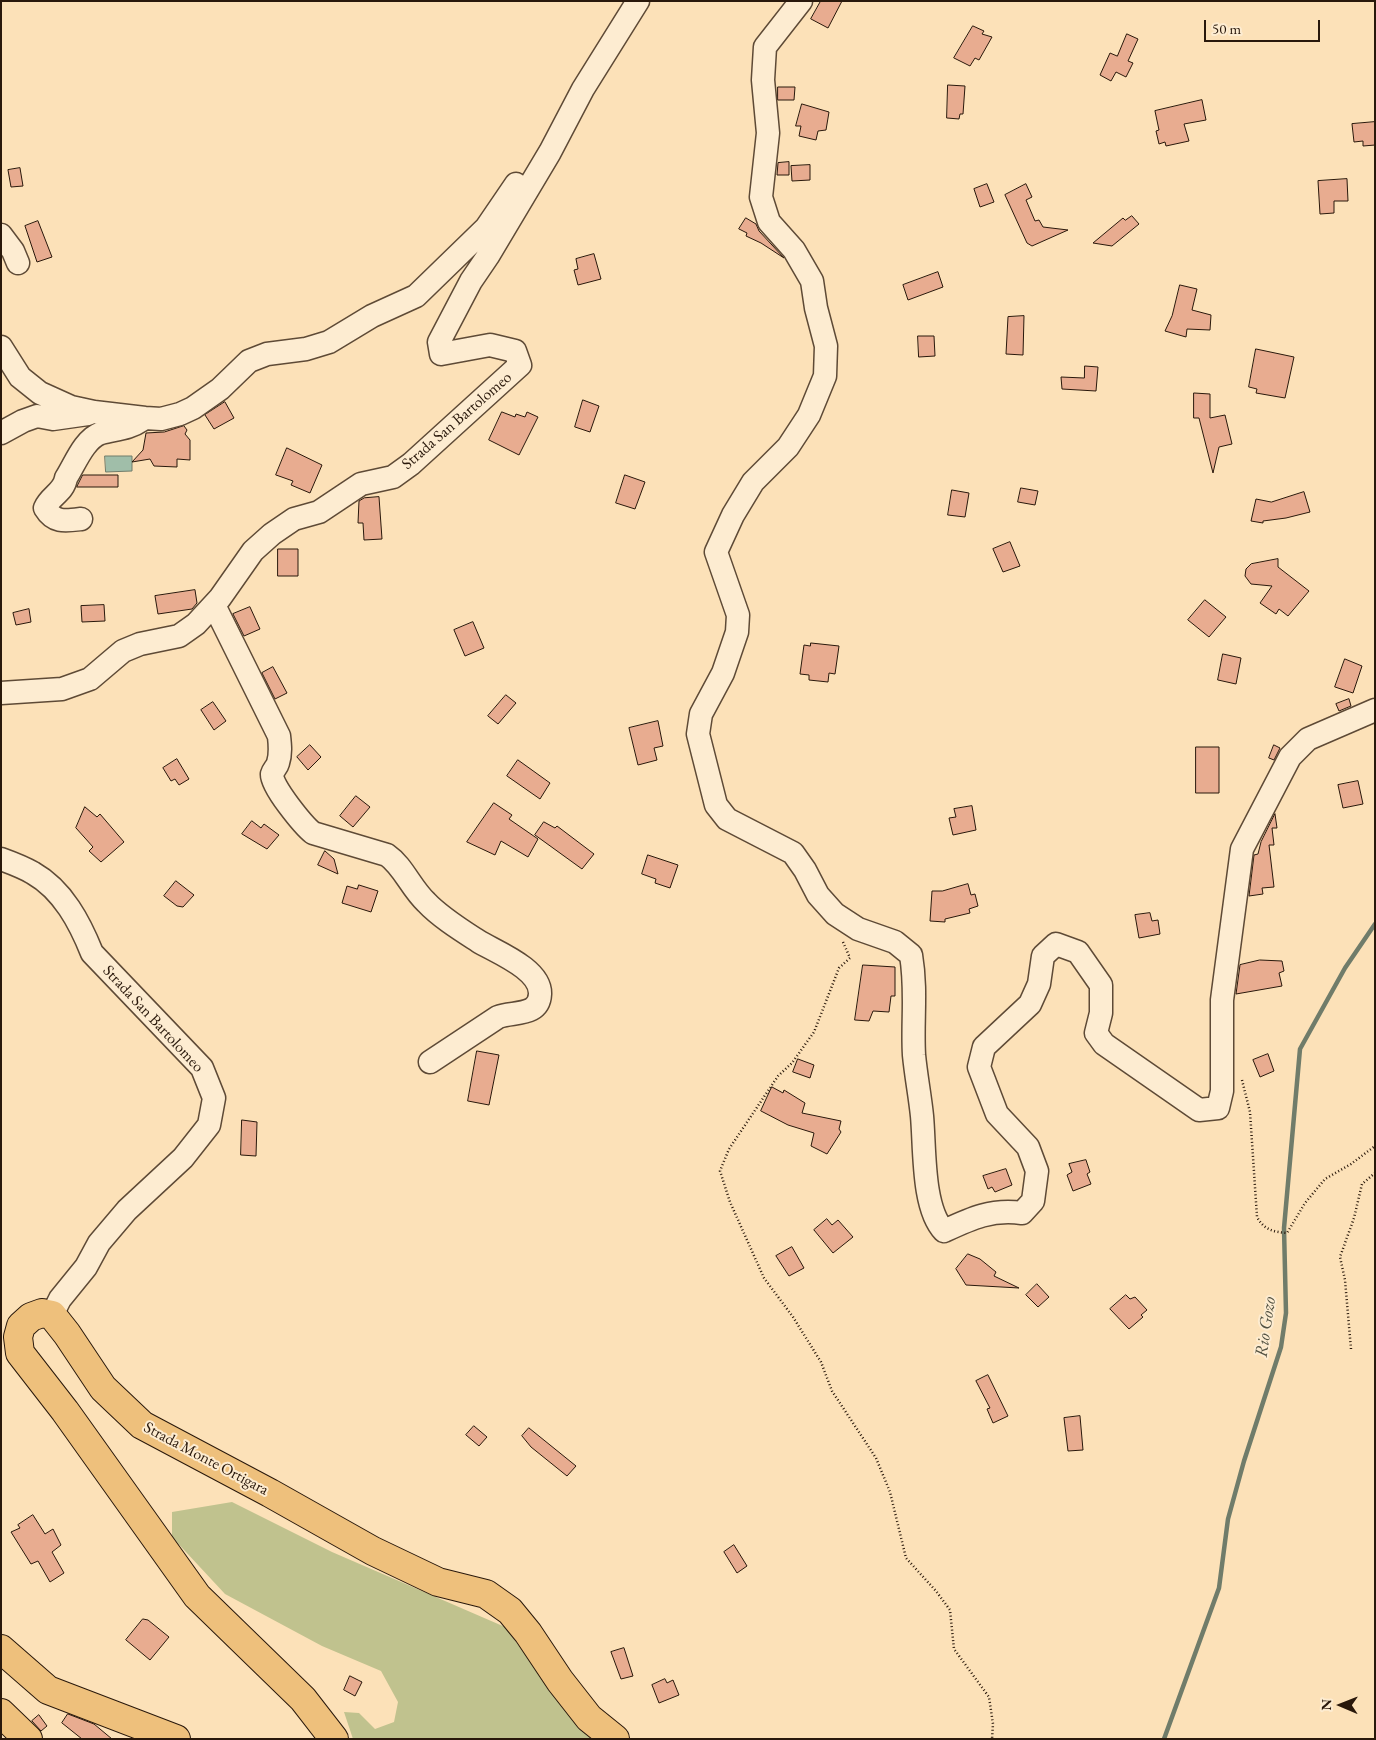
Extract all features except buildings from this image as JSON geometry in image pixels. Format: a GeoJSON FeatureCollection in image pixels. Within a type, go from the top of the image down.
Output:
{"type":"FeatureCollection","features":[{"type":"Feature","properties":{"kind":"main road"},"geometry":{"type":"LineString","coordinates":[[52,1315],[42,1312],[21,1326],[18,1337],[20,1354],[65,1411],[197,1596],[303,1699],[334,1739]]}},
{"type":"Feature","properties":{"kind":"main road","name":"Strada Monte Ortigara"},"geometry":{"type":"LineString","coordinates":[[52,1315],[103,1388],[142,1426],[270,1493],[373,1551],[438,1582],[486,1594],[510,1611],[589,1718],[615,1739]]}},
{"type":"Feature","properties":{"kind":"main road"},"geometry":{"type":"LineString","coordinates":[[1,1649],[48,1690],[176,1739]]}},
{"type":"Feature","properties":{"kind":"main road"},"geometry":{"type":"LineString","coordinates":[[1,1713],[28,1739]]}},
{"type":"Feature","properties":{"kind":"street","name":"Strada San Bartolomeo"},"geometry":{"type":"LineString","coordinates":[[1,693],[62,689],[90,679],[123,651],[140,644],[180,636],[196,624],[214,604],[253,551],[272,534],[294,519],[319,512],[361,484],[393,477],[411,464],[520,365],[515,351],[490,345],[442,354],[438,342],[471,281],[493,248],[550,152],[567,118],[610,44],[638,1]]}},
{"type":"Feature","properties":{"kind":"street"},"geometry":{"type":"LineString","coordinates":[[801,1],[765,47],[763,80],[768,133],[762,197],[769,222],[794,250],[812,281],[816,308],[826,346],[824,376],[809,415],[788,447],[753,482],[733,515],[716,552],[738,615],[737,632],[723,673],[701,714],[698,734],[716,805],[727,819],[793,853],[805,870],[818,896],[835,914],[858,929],[894,942],[911,956],[916,984],[914,1054],[922,1117],[924,1165],[935,1221],[944,1231],[968,1220],[1002,1210],[1022,1213],[1033,1201],[1037,1171],[1028,1147],[997,1114],[979,1068],[984,1048],[1030,1004],[1039,984],[1044,956],[1056,944],[1078,952],[1101,985],[1101,1013],[1096,1033],[1104,1044],[1199,1110],[1218,1108],[1222,1091],[1222,1000],[1242,849],[1290,757],[1308,739],[1375,710]]}},
{"type":"Feature","properties":{"kind":"street"},"geometry":{"type":"LineString","coordinates":[[1,347],[20,377],[40,393],[71,407],[94,412],[162,419],[193,408],[220,389],[249,361],[267,354],[306,349],[329,342],[372,316],[416,296],[486,228],[541,146],[567,118]]}},
{"type":"Feature","properties":{"kind":"street"},"geometry":{"type":"LineString","coordinates":[[1,235],[13,251],[18,263]]}},
{"type":"Feature","properties":{"kind":"street"},"geometry":{"type":"LineString","coordinates":[[1,433],[37,416],[53,419],[94,412]]}},
{"type":"Feature","properties":{"kind":"street"},"geometry":{"type":"LineString","coordinates":[[81,519],[56,520],[50,517],[45,508],[48,502],[65,484],[66,478],[90,440],[100,434],[131,427],[145,418]]}},
{"type":"Feature","properties":{"kind":"street"},"geometry":{"type":"LineString","coordinates":[[214,604],[279,736],[278,764],[272,774],[273,783],[305,826],[314,833],[386,856],[395,861],[427,904],[477,940],[526,969],[539,986],[540,995],[536,1005],[529,1012],[507,1013],[498,1017],[430,1062]]}},
{"type":"Feature","properties":{"kind":"street","name":"Strada San Bartolomeo"},"geometry":{"type":"LineString","coordinates":[[1,859],[35,874],[67,902],[82,929],[92,953],[202,1068],[214,1098],[209,1125],[182,1158],[127,1210],[99,1244],[86,1268],[60,1299],[52,1315]]}},
{"type":"Feature","properties":{"kind":"path"},"geometry":{"type":"LineString","coordinates":[[835,914],[850,958],[839,968],[814,1032],[792,1063],[778,1076],[729,1149],[720,1171],[730,1202],[764,1278],[793,1317],[820,1362],[832,1391],[876,1458],[890,1492],[906,1558],[936,1591],[950,1610],[954,1649],[989,1697],[993,1724],[992,1739]]}},
{"type":"Feature","properties":{"kind":"path"},"geometry":{"type":"LineString","coordinates":[[1241,1076],[1250,1112],[1257,1217],[1261,1224],[1269,1230],[1288,1233],[1305,1203],[1325,1178],[1351,1164],[1375,1146]]}},
{"type":"Feature","properties":{"kind":"path"},"geometry":{"type":"LineString","coordinates":[[1351,1348],[1345,1280],[1340,1257],[1354,1218],[1362,1184],[1375,1173]]}},
{"type":"Feature","properties":{"kind":"green space"},"geometry":{"type":"Polygon","coordinates":[[[232,1502],[332,1552],[505,1627],[576,1724],[599,1739],[353,1739],[344,1712],[359,1713],[375,1729],[394,1722],[398,1702],[381,1671],[322,1646],[225,1594],[172,1537],[172,1512],[232,1502]]]}},
{"type":"Feature","properties":{"kind":"shaded area"},"geometry":{"type":"Polygon","coordinates":[[[105,456],[132,456],[132,471],[106,472],[105,456]]]}},
{"type":"Feature","properties":{"kind":"waterway","name":"Rio Gozo"},"geometry":{"type":"LineString","coordinates":[[1164,1739],[1219,1588],[1228,1519],[1244,1461],[1281,1347],[1286,1313],[1284,1228],[1300,1049],[1345,968],[1375,924]]}}]}
